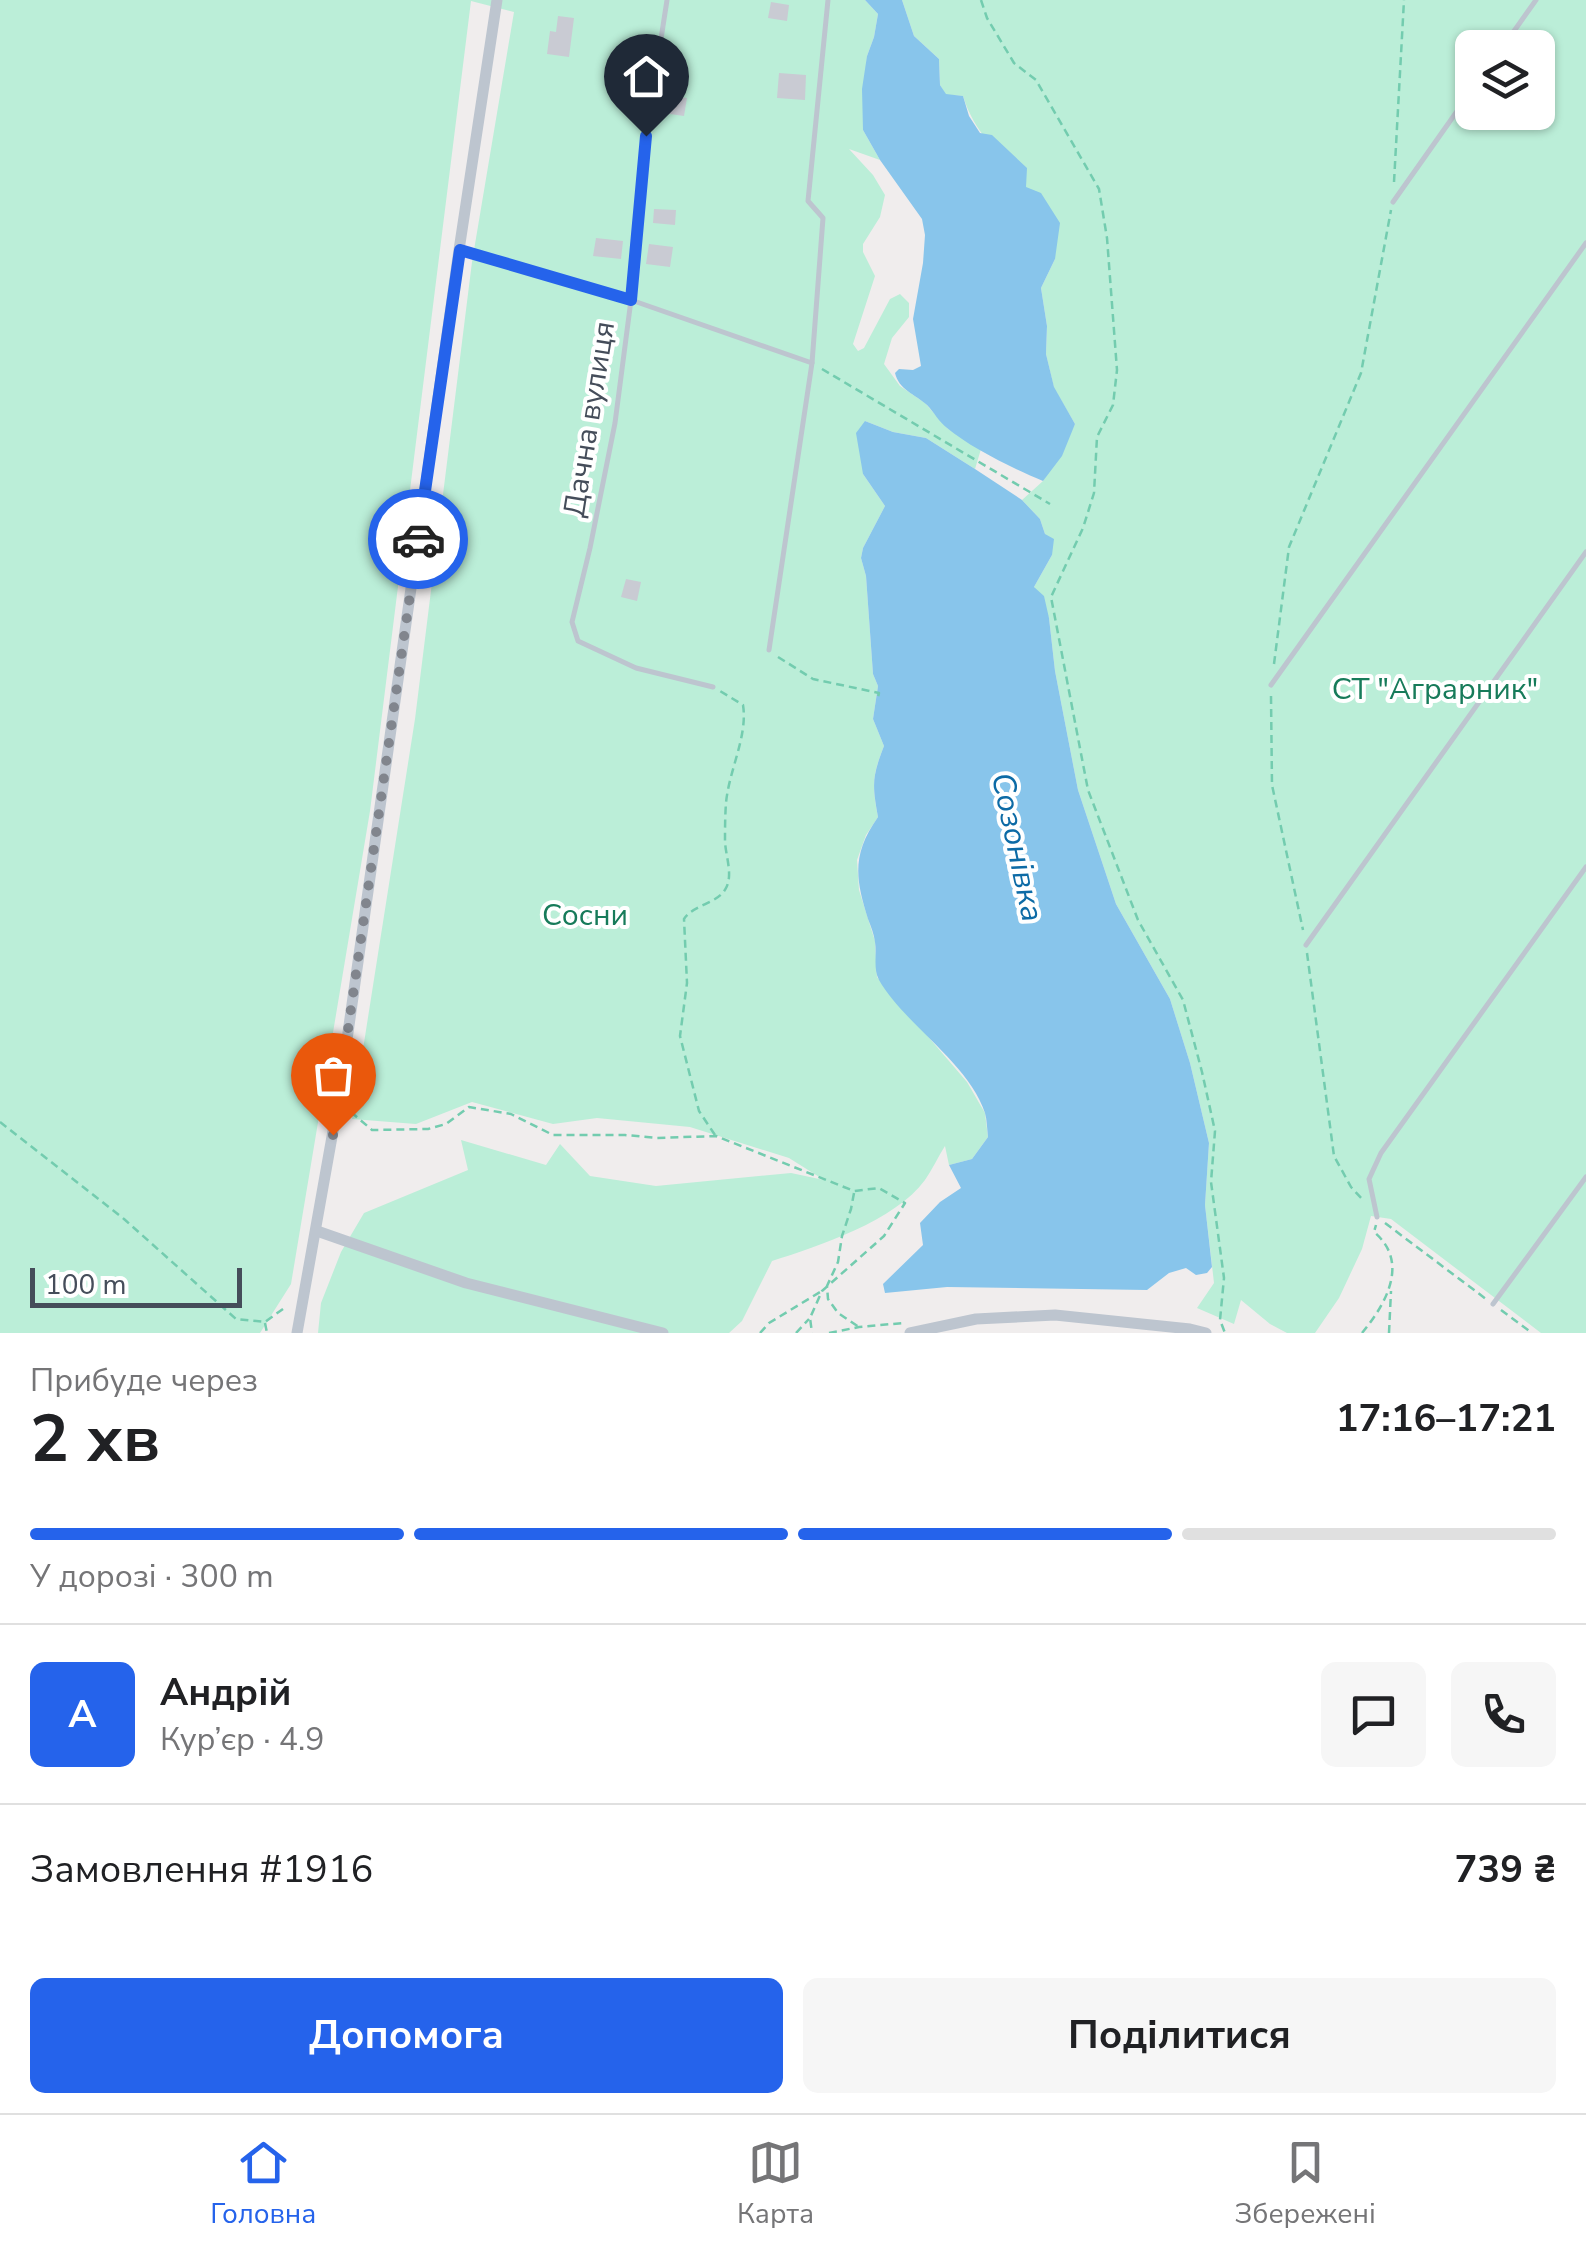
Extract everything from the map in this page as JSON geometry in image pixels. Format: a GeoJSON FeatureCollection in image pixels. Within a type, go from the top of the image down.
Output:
{"type":"FeatureCollection","features":[{"type":"Feature","properties":{"kind":"street"},"geometry":{"type":"LineString","coordinates":[[297,1333],[338,1102],[498,0]]}},
{"type":"Feature","properties":{"kind":"street"},"geometry":{"type":"LineString","coordinates":[[317,1231],[466,1283],[663,1333]]}},
{"type":"Feature","properties":{"kind":"street"},"geometry":{"type":"LineString","coordinates":[[908,1328],[976,1318],[1055,1315],[1206,1333]]}},
{"type":"Feature","properties":{"kind":"lane","name":"Дачна вулиця"},"geometry":{"type":"LineString","coordinates":[[667,0],[646,136],[615,423],[572,622],[578,641],[636,668],[713,686]]}},
{"type":"Feature","properties":{"kind":"lane"},"geometry":{"type":"LineString","coordinates":[[769,650],[812,363],[823,218],[808,200],[828,0]]}},
{"type":"Feature","properties":{"kind":"lane"},"geometry":{"type":"LineString","coordinates":[[1515,30],[1536,0]]}},
{"type":"Feature","properties":{"kind":"lane"},"geometry":{"type":"LineString","coordinates":[[1393,202],[1455,114]]}},
{"type":"Feature","properties":{"kind":"lane"},"geometry":{"type":"LineString","coordinates":[[1271,686],[1586,243]]}},
{"type":"Feature","properties":{"kind":"lane"},"geometry":{"type":"LineString","coordinates":[[460,250],[631,300],[812,363]]}},
{"type":"Feature","properties":{"kind":"lane"},"geometry":{"type":"LineString","coordinates":[[1306,945],[1586,552]]}},
{"type":"Feature","properties":{"kind":"lane"},"geometry":{"type":"LineString","coordinates":[[1377,1217],[1369,1179],[1381,1153],[1586,867]]}},
{"type":"Feature","properties":{"kind":"lane"},"geometry":{"type":"LineString","coordinates":[[1493,1304],[1586,1177]]}},
{"type":"Feature","properties":{"kind":"path"},"geometry":{"type":"LineString","coordinates":[[981,0],[987,18],[1014,62],[1036,80],[1099,189],[1107,238],[1116,370],[1113,406],[1096,437],[1094,493],[1083,528],[1051,597],[1088,790],[1138,920],[1183,1000],[1202,1072],[1215,1131],[1211,1182],[1224,1278],[1220,1320],[1226,1333]]}},
{"type":"Feature","properties":{"kind":"path"},"geometry":{"type":"LineString","coordinates":[[1404,0],[1393,202],[1360,373],[1289,548],[1271,686],[1272,785],[1306,945],[1334,1156],[1351,1187],[1377,1217],[1532,1333]]}},
{"type":"Feature","properties":{"kind":"path"},"geometry":{"type":"LineString","coordinates":[[812,363],[1050,504]]}},
{"type":"Feature","properties":{"kind":"path"},"geometry":{"type":"LineString","coordinates":[[769,650],[814,680],[878,693],[878,697]]}},
{"type":"Feature","properties":{"kind":"path"},"geometry":{"type":"LineString","coordinates":[[713,686],[743,705],[746,724],[726,801],[729,881],[724,894],[688,912],[684,919],[687,983],[680,1036],[700,1111],[716,1136]]}},
{"type":"Feature","properties":{"kind":"path"},"geometry":{"type":"LineString","coordinates":[[338,1102],[372,1130],[428,1129],[446,1124],[469,1108],[510,1114],[553,1135],[716,1136],[854,1191],[879,1188],[905,1203],[884,1236],[822,1291],[769,1323],[760,1333]]}},
{"type":"Feature","properties":{"kind":"path"},"geometry":{"type":"LineString","coordinates":[[0,1122],[124,1219],[236,1319],[265,1322],[304,1294]]}},
{"type":"Feature","properties":{"kind":"path"},"geometry":{"type":"LineString","coordinates":[[854,1191],[838,1262],[827,1286],[828,1299],[838,1313],[860,1326]]}},
{"type":"Feature","properties":{"kind":"path"},"geometry":{"type":"LineString","coordinates":[[1377,1217],[1374,1232],[1384,1240],[1392,1266],[1389,1333]]}},
{"type":"Feature","properties":{"kind":"path"},"geometry":{"type":"LineString","coordinates":[[1362,1333],[1391,1289]]}},
{"type":"Feature","properties":{"kind":"path"},"geometry":{"type":"LineString","coordinates":[[796,1333],[810,1318],[822,1291]]}},
{"type":"Feature","properties":{"kind":"path"},"geometry":{"type":"LineString","coordinates":[[810,1318],[812,1333]]}},
{"type":"Feature","properties":{"kind":"path"},"geometry":{"type":"LineString","coordinates":[[265,1322],[266,1333]]}},
{"type":"Feature","properties":{"kind":"path"},"geometry":{"type":"LineString","coordinates":[[829,1333],[860,1326],[908,1328]]}},
{"type":"Feature","properties":{"kind":"green space","name":"Сосни"},"geometry":{"type":"Polygon","coordinates":[[[0,0],[865,0],[878,14],[867,56],[863,130],[880,160],[849,149],[885,195],[880,217],[863,244],[875,276],[853,344],[858,351],[864,348],[890,299],[900,294],[909,303],[909,317],[892,338],[884,364],[900,386],[925,403],[947,428],[981,449],[975,469],[926,438],[893,432],[865,421],[863,474],[885,506],[861,558],[866,576],[873,674],[878,686],[873,719],[884,746],[874,781],[878,817],[857,860],[859,890],[875,941],[877,977],[967,1082],[985,1113],[988,1137],[972,1159],[949,1165],[945,1146],[912,1195],[876,1220],[772,1261],[742,1321],[729,1333],[318,1333],[321,1303],[341,1252],[364,1213],[468,1170],[461,1140],[546,1165],[560,1144],[590,1176],[656,1186],[791,1173],[824,1180],[789,1158],[690,1127],[597,1118],[553,1124],[472,1102],[416,1124],[352,1119],[415,719],[472,262],[514,12],[471,1],[370,811],[291,1284],[260,1333],[0,1333],[0,0]]]}},
{"type":"Feature","properties":{"kind":"green space","name":"СТ \"Аграрник\""},"geometry":{"type":"Polygon","coordinates":[[[902,0],[1586,0],[1586,1333],[1541,1333],[1391,1219],[1371,1216],[1362,1249],[1339,1298],[1315,1333],[1287,1333],[1241,1300],[1234,1324],[1197,1308],[1214,1283],[1205,1205],[1209,1143],[1170,999],[1116,904],[1078,790],[1049,618],[1034,587],[1052,555],[1040,519],[1022,500],[1043,481],[1075,424],[1054,388],[1046,354],[1047,326],[1041,288],[1055,259],[1025,186],[983,134],[963,96],[946,95],[940,85],[939,59],[914,36],[902,0]]]}},
{"type":"Feature","properties":{"kind":"water"},"geometry":{"type":"Polygon","coordinates":[[[865,0],[902,0],[914,36],[939,59],[940,85],[946,94],[963,96],[980,133],[992,135],[1027,168],[1026,187],[1041,193],[1060,223],[1055,259],[1041,288],[1047,326],[1046,354],[1054,387],[1075,424],[1062,456],[1043,481],[957,436],[897,379],[895,373],[899,369],[921,366],[913,319],[925,235],[922,219],[863,130],[862,89],[878,14],[865,0]]]}},
{"type":"Feature","properties":{"kind":"water","name":"Созонівка"},"geometry":{"type":"Polygon","coordinates":[[[865,421],[893,432],[926,438],[1022,500],[1040,519],[1045,534],[1054,539],[1052,555],[1034,587],[1044,596],[1049,618],[1078,790],[1116,904],[1170,999],[1190,1063],[1209,1143],[1205,1205],[1212,1267],[1207,1273],[1196,1275],[1186,1268],[1169,1273],[1147,1290],[947,1287],[885,1293],[883,1284],[923,1245],[920,1223],[961,1188],[949,1165],[972,1159],[988,1137],[985,1113],[965,1077],[904,1013],[879,980],[875,939],[860,891],[858,866],[864,843],[878,817],[874,781],[884,746],[873,719],[878,686],[873,674],[866,576],[861,558],[885,506],[863,474],[856,433],[865,421]]]}},
{"type":"Feature","properties":{"kind":"building"},"geometry":{"type":"Polygon","coordinates":[[[771,2],[789,5],[787,21],[768,18],[771,2]]]}},
{"type":"Feature","properties":{"kind":"building"},"geometry":{"type":"Polygon","coordinates":[[[558,16],[574,18],[569,57],[547,54],[550,31],[556,32],[558,16]]]}},
{"type":"Feature","properties":{"kind":"building"},"geometry":{"type":"Polygon","coordinates":[[[779,73],[806,75],[805,100],[777,98],[779,73]]]}},
{"type":"Feature","properties":{"kind":"building"},"geometry":{"type":"Polygon","coordinates":[[[665,95],[687,98],[684,116],[663,113],[665,95]]]}},
{"type":"Feature","properties":{"kind":"building"},"geometry":{"type":"Polygon","coordinates":[[[654,209],[676,210],[675,225],[653,223],[654,209]]]}},
{"type":"Feature","properties":{"kind":"building"},"geometry":{"type":"Polygon","coordinates":[[[596,238],[623,241],[621,259],[593,256],[596,238]]]}},
{"type":"Feature","properties":{"kind":"building"},"geometry":{"type":"Polygon","coordinates":[[[649,244],[673,247],[670,267],[646,264],[649,244]]]}},
{"type":"Feature","properties":{"kind":"building"},"geometry":{"type":"Polygon","coordinates":[[[626,579],[641,582],[637,601],[621,597],[626,579]]]}},
{"type":"Feature","properties":{"kind":"way so far"},"geometry":{"type":"LineString","coordinates":[[333,1135],[418,539]]}},
{"type":"Feature","properties":{"kind":"route"},"geometry":{"type":"LineString","coordinates":[[418,539],[460,250],[631,300],[646,136]]}}]}
